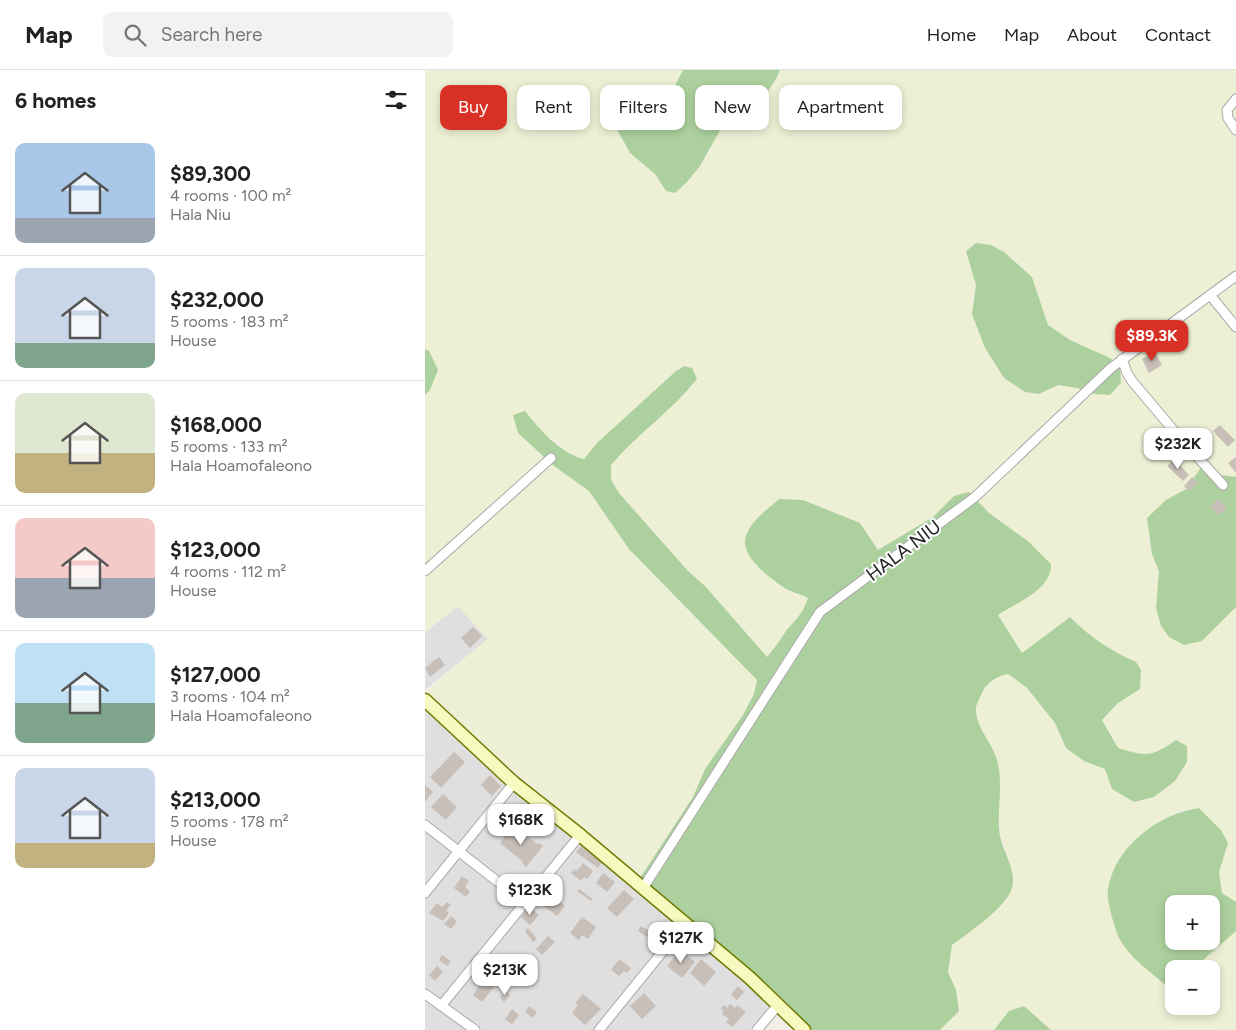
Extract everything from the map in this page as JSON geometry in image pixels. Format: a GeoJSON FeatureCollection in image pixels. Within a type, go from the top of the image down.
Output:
{"type":"FeatureCollection","features":[{"type":"Feature","properties":{"kind":"street"},"geometry":{"type":"LineString","coordinates":[[1236,99],[1227,110],[1228,118],[1236,130]]}},
{"type":"Feature","properties":{"kind":"street","name":"HALA NIU"},"geometry":{"type":"LineString","coordinates":[[643,888],[820,612],[975,497],[1111,368],[1236,276]]}},
{"type":"Feature","properties":{"kind":"street"},"geometry":{"type":"LineString","coordinates":[[1210,295],[1236,327]]}},
{"type":"Feature","properties":{"kind":"street"},"geometry":{"type":"LineString","coordinates":[[1122,359],[1132,381],[1179,438],[1223,485]]}},
{"type":"Feature","properties":{"kind":"street"},"geometry":{"type":"LineString","coordinates":[[425,571],[551,458]]}},
{"type":"Feature","properties":{"kind":"street"},"geometry":{"type":"LineString","coordinates":[[425,700],[514,783],[643,888],[778,1004],[803,1030]]}},
{"type":"Feature","properties":{"kind":"street"},"geometry":{"type":"LineString","coordinates":[[425,892],[514,783]]}},
{"type":"Feature","properties":{"kind":"street"},"geometry":{"type":"LineString","coordinates":[[425,825],[525,902]]}},
{"type":"Feature","properties":{"kind":"street"},"geometry":{"type":"LineString","coordinates":[[441,1006],[580,835]]}},
{"type":"Feature","properties":{"kind":"street"},"geometry":{"type":"LineString","coordinates":[[599,1030],[685,924]]}},
{"type":"Feature","properties":{"kind":"street"},"geometry":{"type":"LineString","coordinates":[[425,994],[475,1030]]}},
{"type":"Feature","properties":{"kind":"street"},"geometry":{"type":"LineString","coordinates":[[757,1030],[778,1004]]}},
{"type":"Feature","properties":{"kind":"shaded area"},"geometry":{"type":"Polygon","coordinates":[[[458,606],[488,639],[425,690],[425,632],[458,606]]]}},
{"type":"Feature","properties":{"kind":"shaded area"},"geometry":{"type":"Polygon","coordinates":[[[425,692],[536,792],[755,973],[787,1004],[763,1030],[425,1030],[425,692]]]}},
{"type":"Feature","properties":{"kind":"green space"},"geometry":{"type":"Polygon","coordinates":[[[425,70],[683,70],[675,85],[600,85],[600,130],[625,130],[630,153],[655,174],[666,191],[687,182],[709,153],[720,130],[769,130],[769,90],[780,70],[1236,70],[1236,477],[1194,476],[1186,489],[1166,500],[1148,537],[1159,571],[1156,608],[1202,641],[1236,607],[1236,902],[1222,893],[1219,872],[1228,843],[1221,830],[1199,808],[1181,810],[1144,832],[1124,852],[1119,938],[1133,956],[1165,985],[1165,1015],[1220,1015],[1220,960],[1203,960],[1214,950],[1220,950],[1220,945],[1236,931],[1236,1030],[1051,1030],[1040,1020],[1009,1011],[994,1030],[940,1030],[959,1011],[956,990],[948,972],[952,945],[999,908],[1011,870],[1001,836],[998,808],[1001,788],[997,759],[980,725],[976,707],[984,688],[998,676],[1008,674],[1027,688],[1055,723],[1067,748],[1084,761],[1105,769],[1113,789],[1134,802],[1154,797],[1175,781],[1176,740],[1144,756],[1118,748],[1102,720],[1118,703],[1140,689],[1136,662],[1113,652],[1080,627],[1022,653],[998,615],[1042,587],[1007,525],[989,513],[969,492],[954,496],[933,517],[878,550],[860,523],[804,500],[748,555],[784,589],[808,598],[803,613],[767,657],[705,586],[688,571],[619,493],[611,480],[611,465],[624,450],[688,391],[697,380],[684,366],[676,371],[597,443],[584,459],[570,456],[558,443],[544,435],[525,411],[518,433],[554,466],[589,491],[629,549],[757,680],[755,694],[743,715],[705,769],[693,797],[640,878],[478,741],[425,692],[488,639],[458,606],[425,632],[425,395],[430,390],[429,351],[425,349],[425,70]],[[976,243],[966,250],[976,285],[972,301],[985,348],[1004,378],[1025,391],[1038,394],[1058,385],[1077,388],[1094,394],[1086,347],[1070,340],[1048,325],[1032,277],[1004,252],[991,245],[976,243]]]}},
{"type":"Feature","properties":{"kind":"green space"},"geometry":{"type":"Polygon","coordinates":[[[683,70],[780,70],[769,90],[769,85],[695,85],[695,130],[720,130],[700,166],[675,193],[666,191],[655,174],[630,153],[618,130],[685,130],[685,85],[675,85],[683,70]]]}},
{"type":"Feature","properties":{"kind":"green space"},"geometry":{"type":"Polygon","coordinates":[[[976,243],[991,245],[1004,252],[1032,277],[1048,325],[1070,340],[1110,358],[1120,367],[1121,383],[1110,395],[1094,394],[1077,388],[1058,385],[1039,394],[1025,392],[1004,378],[985,348],[972,314],[976,285],[966,251],[976,243]]]}},
{"type":"Feature","properties":{"kind":"green space"},"geometry":{"type":"Polygon","coordinates":[[[425,349],[429,351],[438,370],[430,390],[425,395],[425,349]]]}},
{"type":"Feature","properties":{"kind":"green space"},"geometry":{"type":"Polygon","coordinates":[[[684,366],[692,368],[697,379],[677,402],[611,465],[611,480],[619,493],[688,571],[705,586],[767,657],[799,616],[808,598],[786,589],[771,579],[753,561],[746,548],[746,535],[753,523],[779,499],[803,500],[860,523],[878,550],[933,517],[954,496],[969,492],[989,513],[1029,542],[1051,564],[1050,573],[1046,581],[1032,595],[998,615],[1022,653],[1070,617],[1101,643],[1136,662],[1141,670],[1140,689],[1118,703],[1102,720],[1118,748],[1135,753],[1148,754],[1160,750],[1176,740],[1187,746],[1187,762],[1175,781],[1154,797],[1134,802],[1112,789],[1105,769],[1084,761],[1066,748],[1055,723],[1027,688],[1008,674],[996,678],[987,686],[977,704],[976,714],[981,728],[995,753],[999,769],[1000,836],[1013,875],[1013,882],[1008,896],[1002,904],[952,945],[948,972],[956,990],[959,1011],[940,1030],[812,1030],[755,973],[640,878],[693,797],[705,769],[743,715],[754,694],[757,680],[629,549],[589,491],[554,466],[518,433],[513,415],[525,411],[544,433],[559,446],[567,452],[584,459],[597,443],[676,371],[684,366]]]}},
{"type":"Feature","properties":{"kind":"green space"},"geometry":{"type":"Polygon","coordinates":[[[1202,466],[1221,475],[1236,477],[1236,607],[1202,641],[1184,645],[1169,637],[1161,626],[1156,608],[1159,571],[1152,554],[1147,518],[1166,500],[1186,489],[1202,466]]]}},
{"type":"Feature","properties":{"kind":"green space"},"geometry":{"type":"Polygon","coordinates":[[[1199,808],[1221,830],[1228,843],[1219,872],[1222,893],[1236,902],[1236,931],[1220,945],[1220,895],[1165,895],[1165,950],[1214,950],[1203,960],[1165,960],[1165,985],[1129,953],[1119,938],[1108,900],[1108,890],[1112,874],[1119,860],[1129,847],[1140,835],[1168,817],[1199,808]]]}},
{"type":"Feature","properties":{"kind":"green space"},"geometry":{"type":"Polygon","coordinates":[[[1024,1006],[1051,1030],[994,1030],[1009,1011],[1024,1006]]]}},
{"type":"Feature","properties":{"kind":"building"},"geometry":{"type":"Polygon","coordinates":[[[1155,352],[1162,365],[1149,373],[1142,359],[1155,352]]]}},
{"type":"Feature","properties":{"kind":"building"},"geometry":{"type":"Polygon","coordinates":[[[1220,425],[1235,440],[1228,447],[1213,431],[1220,425]]]}},
{"type":"Feature","properties":{"kind":"building"},"geometry":{"type":"Polygon","coordinates":[[[1236,457],[1236,473],[1228,463],[1236,457]]]}},
{"type":"Feature","properties":{"kind":"building"},"geometry":{"type":"Polygon","coordinates":[[[1174,459],[1189,475],[1183,481],[1167,466],[1174,459]]]}},
{"type":"Feature","properties":{"kind":"building"},"geometry":{"type":"Polygon","coordinates":[[[1192,477],[1198,483],[1189,491],[1184,486],[1192,477]]]}},
{"type":"Feature","properties":{"kind":"building"},"geometry":{"type":"Polygon","coordinates":[[[1218,499],[1227,507],[1219,515],[1210,507],[1218,499]]]}},
{"type":"Feature","properties":{"kind":"building"},"geometry":{"type":"Polygon","coordinates":[[[473,627],[482,636],[470,648],[461,638],[473,627]]]}},
{"type":"Feature","properties":{"kind":"building"},"geometry":{"type":"Polygon","coordinates":[[[439,657],[445,665],[430,677],[425,668],[439,657]]]}},
{"type":"Feature","properties":{"kind":"building"},"geometry":{"type":"Polygon","coordinates":[[[454,752],[465,762],[441,788],[430,777],[454,752]]]}},
{"type":"Feature","properties":{"kind":"building"},"geometry":{"type":"Polygon","coordinates":[[[490,775],[501,786],[492,796],[481,785],[490,775]]]}},
{"type":"Feature","properties":{"kind":"building"},"geometry":{"type":"Polygon","coordinates":[[[425,785],[433,792],[425,802],[425,785]]]}},
{"type":"Feature","properties":{"kind":"building"},"geometry":{"type":"Polygon","coordinates":[[[443,794],[457,807],[446,820],[431,807],[443,794]]]}},
{"type":"Feature","properties":{"kind":"building"},"geometry":{"type":"Polygon","coordinates":[[[514,825],[537,844],[539,843],[543,846],[526,867],[523,862],[500,843],[514,825]]]}},
{"type":"Feature","properties":{"kind":"building"},"geometry":{"type":"Polygon","coordinates":[[[581,846],[603,861],[598,868],[576,852],[581,846]]]}},
{"type":"Feature","properties":{"kind":"building"},"geometry":{"type":"Polygon","coordinates":[[[583,863],[593,871],[587,879],[584,877],[581,881],[571,873],[574,869],[577,871],[583,863]]]}},
{"type":"Feature","properties":{"kind":"building"},"geometry":{"type":"Polygon","coordinates":[[[603,873],[615,882],[607,892],[596,883],[603,873]]]}},
{"type":"Feature","properties":{"kind":"building"},"geometry":{"type":"Polygon","coordinates":[[[462,876],[469,881],[465,887],[470,891],[466,897],[454,888],[462,876]]]}},
{"type":"Feature","properties":{"kind":"building"},"geometry":{"type":"Polygon","coordinates":[[[579,889],[593,899],[591,901],[577,891],[579,889]]]}},
{"type":"Feature","properties":{"kind":"building"},"geometry":{"type":"Polygon","coordinates":[[[624,890],[634,899],[617,917],[607,908],[624,890]]]}},
{"type":"Feature","properties":{"kind":"building"},"geometry":{"type":"Polygon","coordinates":[[[547,892],[565,906],[557,916],[539,902],[547,892]]]}},
{"type":"Feature","properties":{"kind":"building"},"geometry":{"type":"Polygon","coordinates":[[[447,902],[451,905],[446,910],[449,913],[443,921],[429,913],[437,903],[442,907],[447,902]]]}},
{"type":"Feature","properties":{"kind":"building"},"geometry":{"type":"Polygon","coordinates":[[[530,907],[539,915],[530,925],[521,917],[530,907]]]}},
{"type":"Feature","properties":{"kind":"building"},"geometry":{"type":"Polygon","coordinates":[[[451,916],[457,921],[451,929],[444,924],[451,916]]]}},
{"type":"Feature","properties":{"kind":"building"},"geometry":{"type":"Polygon","coordinates":[[[582,917],[596,927],[588,939],[582,935],[579,940],[570,933],[582,917]]]}},
{"type":"Feature","properties":{"kind":"building"},"geometry":{"type":"Polygon","coordinates":[[[641,926],[661,939],[658,944],[638,931],[641,926]]]}},
{"type":"Feature","properties":{"kind":"building"},"geometry":{"type":"Polygon","coordinates":[[[528,928],[537,939],[533,942],[525,931],[528,928]]]}},
{"type":"Feature","properties":{"kind":"building"},"geometry":{"type":"Polygon","coordinates":[[[548,936],[555,942],[542,955],[536,949],[548,936]]]}},
{"type":"Feature","properties":{"kind":"building"},"geometry":{"type":"Polygon","coordinates":[[[680,949],[695,962],[682,978],[667,966],[680,949]]]}},
{"type":"Feature","properties":{"kind":"building"},"geometry":{"type":"Polygon","coordinates":[[[442,955],[451,961],[447,966],[439,960],[442,955]]]}},
{"type":"Feature","properties":{"kind":"building"},"geometry":{"type":"Polygon","coordinates":[[[619,959],[631,968],[627,973],[624,971],[619,976],[611,970],[619,959]]]}},
{"type":"Feature","properties":{"kind":"building"},"geometry":{"type":"Polygon","coordinates":[[[701,959],[716,972],[704,986],[690,973],[701,959]]]}},
{"type":"Feature","properties":{"kind":"building"},"geometry":{"type":"Polygon","coordinates":[[[509,963],[522,972],[512,986],[497,976],[509,963]]]}},
{"type":"Feature","properties":{"kind":"building"},"geometry":{"type":"Polygon","coordinates":[[[437,966],[443,972],[435,981],[429,975],[437,966]]]}},
{"type":"Feature","properties":{"kind":"building"},"geometry":{"type":"Polygon","coordinates":[[[484,979],[494,987],[482,1002],[473,995],[484,979]]]}},
{"type":"Feature","properties":{"kind":"building"},"geometry":{"type":"Polygon","coordinates":[[[738,986],[744,992],[737,1000],[731,995],[738,986]]]}},
{"type":"Feature","properties":{"kind":"building"},"geometry":{"type":"Polygon","coordinates":[[[506,991],[510,995],[504,1002],[500,997],[506,991]]]}},
{"type":"Feature","properties":{"kind":"building"},"geometry":{"type":"Polygon","coordinates":[[[644,993],[656,1006],[642,1019],[630,1006],[644,993]]]}},
{"type":"Feature","properties":{"kind":"building"},"geometry":{"type":"Polygon","coordinates":[[[583,994],[601,1009],[585,1025],[572,1013],[578,1005],[575,1003],[583,994]]]}},
{"type":"Feature","properties":{"kind":"building"},"geometry":{"type":"Polygon","coordinates":[[[730,1004],[735,1008],[737,1005],[746,1012],[732,1027],[726,1022],[729,1019],[722,1014],[724,1011],[721,1009],[724,1005],[727,1008],[730,1004]]]}},
{"type":"Feature","properties":{"kind":"building"},"geometry":{"type":"Polygon","coordinates":[[[529,1006],[537,1012],[533,1018],[525,1012],[529,1006]]]}},
{"type":"Feature","properties":{"kind":"building"},"geometry":{"type":"Polygon","coordinates":[[[512,1009],[519,1015],[512,1024],[505,1019],[512,1009]]]}}]}
